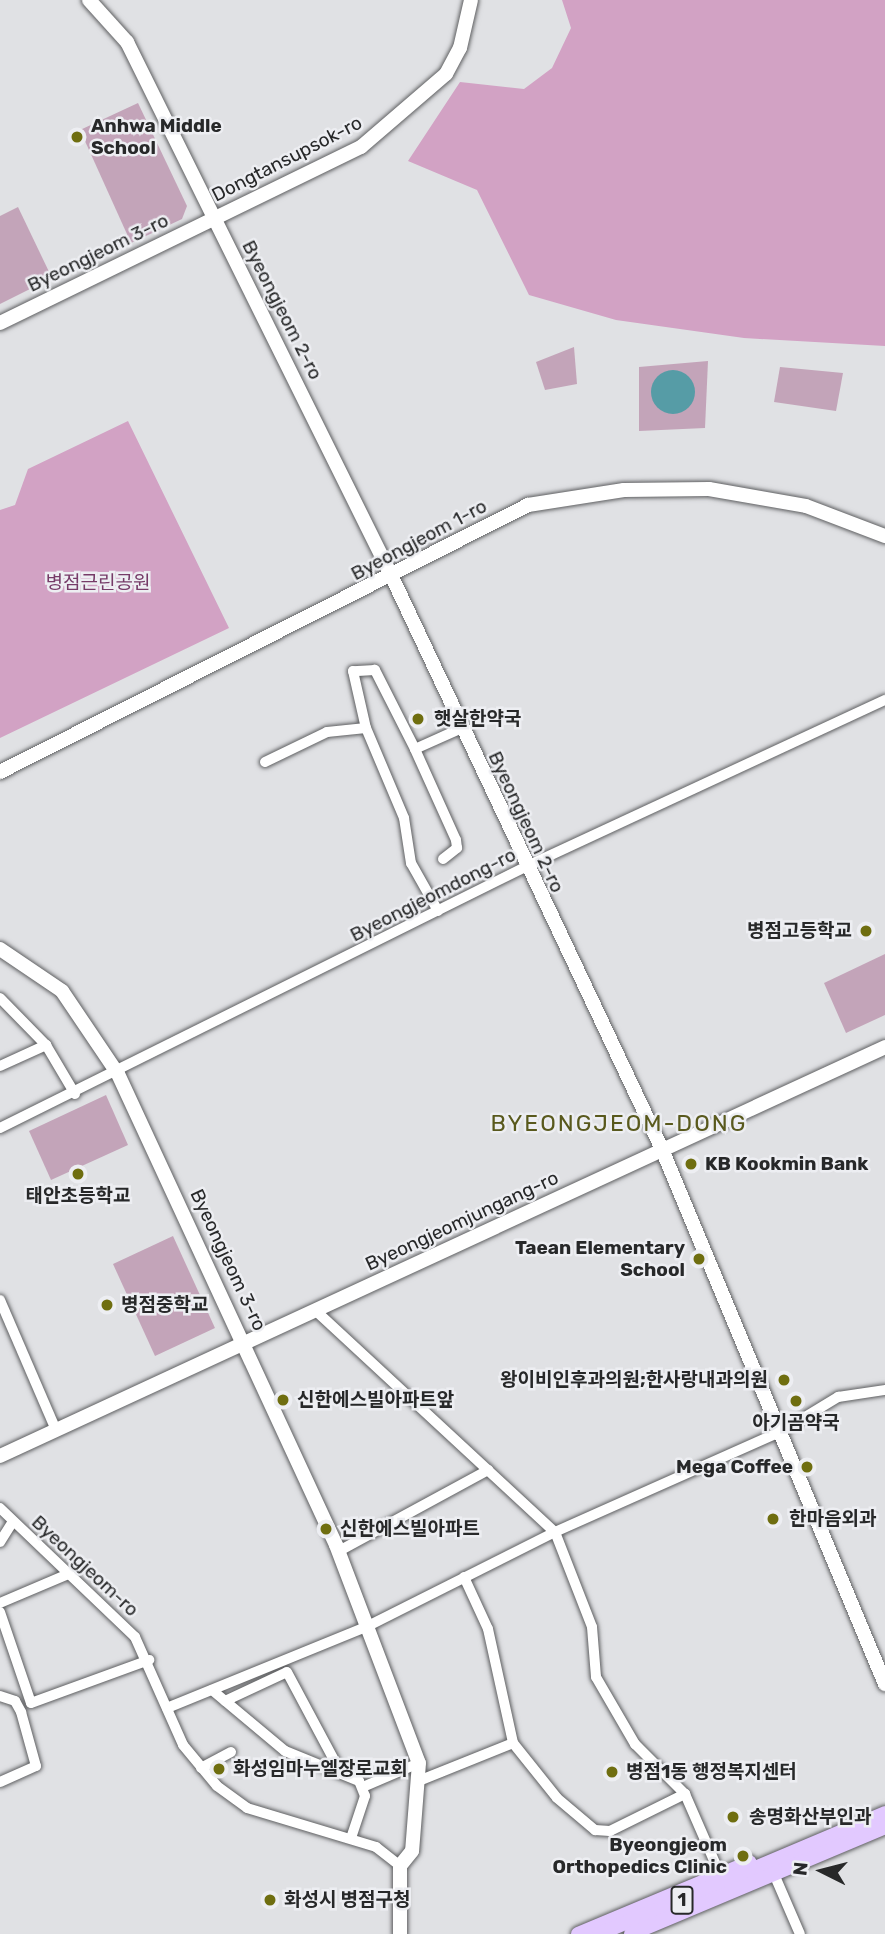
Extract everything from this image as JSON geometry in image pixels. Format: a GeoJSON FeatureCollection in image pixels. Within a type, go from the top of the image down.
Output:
{"type":"FeatureCollection","features":[{"type":"Feature","properties":{"kind":"main road","name":"1"},"geometry":{"type":"LineString","coordinates":[[599,1934],[762,1862],[885,1813]]}},
{"type":"Feature","properties":{"kind":"main road","name":"1"},"geometry":{"type":"LineString","coordinates":[[631,1934],[885,1827]]}},
{"type":"Feature","properties":{"kind":"main road"},"geometry":{"type":"LineString","coordinates":[[578,1934],[719,1872],[762,1862]]}},
{"type":"Feature","properties":{"kind":"main road"},"geometry":{"type":"LineString","coordinates":[[643,1934],[758,1882]]}},
{"type":"Feature","properties":{"kind":"street","name":"Byeongjeom 2-ro"},"geometry":{"type":"LineString","coordinates":[[89,0],[127,42],[392,577],[525,867],[661,1147],[782,1431],[841,1589],[885,1684]]}},
{"type":"Feature","properties":{"kind":"street","name":"Dongtansupsok-ro"},"geometry":{"type":"LineString","coordinates":[[213,218],[361,147],[411,108],[446,74],[460,48],[471,0]]}},
{"type":"Feature","properties":{"kind":"street","name":"Byeongjeom 3-ro"},"geometry":{"type":"LineString","coordinates":[[0,323],[213,218]]}},
{"type":"Feature","properties":{"kind":"street","name":"Byeongjeom 1-ro"},"geometry":{"type":"LineString","coordinates":[[0,772],[392,577],[528,505],[624,490],[673,487],[770,497],[885,536]]}},
{"type":"Feature","properties":{"kind":"street"},"geometry":{"type":"LineString","coordinates":[[438,911],[411,863],[404,818],[366,728],[350,679],[365,666],[375,670],[415,749],[456,840],[457,848],[443,859]]}},
{"type":"Feature","properties":{"kind":"street","name":"Byeongjeomdong-ro"},"geometry":{"type":"LineString","coordinates":[[0,1128],[118,1074],[525,867],[885,700]]}},
{"type":"Feature","properties":{"kind":"street"},"geometry":{"type":"LineString","coordinates":[[265,762],[327,732],[366,728]]}},
{"type":"Feature","properties":{"kind":"street"},"geometry":{"type":"LineString","coordinates":[[415,749],[462,728]]}},
{"type":"Feature","properties":{"kind":"street","name":"Byeongjeom 3-ro"},"geometry":{"type":"LineString","coordinates":[[0,949],[62,991],[118,1074],[245,1341],[339,1551],[419,1763],[421,1780],[412,1851],[400,1866]]}},
{"type":"Feature","properties":{"kind":"street"},"geometry":{"type":"LineString","coordinates":[[3,1003],[46,1045],[75,1094]]}},
{"type":"Feature","properties":{"kind":"street"},"geometry":{"type":"LineString","coordinates":[[0,1066],[46,1045]]}},
{"type":"Feature","properties":{"kind":"street","name":"Byeongjeomjungang-ro"},"geometry":{"type":"LineString","coordinates":[[0,1456],[245,1341],[316,1311],[661,1147],[885,1048]]}},
{"type":"Feature","properties":{"kind":"street"},"geometry":{"type":"LineString","coordinates":[[0,1300],[56,1430]]}},
{"type":"Feature","properties":{"kind":"street"},"geometry":{"type":"LineString","coordinates":[[316,1311],[555,1531],[592,1627],[596,1677],[635,1744],[685,1794],[719,1872]]}},
{"type":"Feature","properties":{"kind":"street"},"geometry":{"type":"LineString","coordinates":[[167,1708],[368,1626],[555,1531],[782,1431],[838,1397],[885,1390]]}},
{"type":"Feature","properties":{"kind":"street"},"geometry":{"type":"LineString","coordinates":[[339,1551],[488,1470]]}},
{"type":"Feature","properties":{"kind":"street","name":"Byeongjeom-ro"},"geometry":{"type":"LineString","coordinates":[[0,1508],[66,1575],[117,1616],[149,1660],[167,1708],[201,1768],[247,1808],[351,1838],[388,1852],[400,1866]]}},
{"type":"Feature","properties":{"kind":"street","name":"Byeongjeom-ro"},"geometry":{"type":"LineString","coordinates":[[0,1542],[12,1523]]}},
{"type":"Feature","properties":{"kind":"street"},"geometry":{"type":"LineString","coordinates":[[0,1603],[66,1575]]}},
{"type":"Feature","properties":{"kind":"street"},"geometry":{"type":"LineString","coordinates":[[464,1577],[488,1629],[513,1743],[557,1798],[595,1830],[610,1830],[685,1794]]}},
{"type":"Feature","properties":{"kind":"street"},"geometry":{"type":"LineString","coordinates":[[0,1612],[31,1703],[149,1660]]}},
{"type":"Feature","properties":{"kind":"street"},"geometry":{"type":"LineString","coordinates":[[225,1700],[287,1672],[341,1773]]}},
{"type":"Feature","properties":{"kind":"street"},"geometry":{"type":"LineString","coordinates":[[212,1690],[285,1751],[341,1773],[363,1787]]}},
{"type":"Feature","properties":{"kind":"street"},"geometry":{"type":"LineString","coordinates":[[0,1696],[15,1700],[36,1766],[0,1782]]}},
{"type":"Feature","properties":{"kind":"street"},"geometry":{"type":"LineString","coordinates":[[421,1780],[513,1743]]}},
{"type":"Feature","properties":{"kind":"street"},"geometry":{"type":"LineString","coordinates":[[201,1768],[231,1752]]}},
{"type":"Feature","properties":{"kind":"street"},"geometry":{"type":"LineString","coordinates":[[363,1787],[419,1763]]}},
{"type":"Feature","properties":{"kind":"street"},"geometry":{"type":"LineString","coordinates":[[351,1838],[363,1787]]}},
{"type":"Feature","properties":{"kind":"street"},"geometry":{"type":"LineString","coordinates":[[400,1866],[400,1934]]}},
{"type":"Feature","properties":{"kind":"street"},"geometry":{"type":"LineString","coordinates":[[774,1874],[800,1934]]}},
{"type":"Feature","properties":{"kind":"shaded area"},"geometry":{"type":"Polygon","coordinates":[[[138,103],[187,206],[182,219],[131,243],[80,130],[138,103]]]}},
{"type":"Feature","properties":{"kind":"shaded area"},"geometry":{"type":"Polygon","coordinates":[[[18,207],[52,278],[0,304],[0,216],[18,207]]]}},
{"type":"Feature","properties":{"kind":"shaded area"},"geometry":{"type":"Polygon","coordinates":[[[574,347],[577,384],[545,390],[536,362],[574,347]]]}},
{"type":"Feature","properties":{"kind":"shaded area"},"geometry":{"type":"Polygon","coordinates":[[[708,361],[705,428],[639,431],[639,367],[708,361]]]}},
{"type":"Feature","properties":{"kind":"shaded area"},"geometry":{"type":"Polygon","coordinates":[[[780,367],[843,373],[836,411],[774,402],[780,367]]]}},
{"type":"Feature","properties":{"kind":"shaded area"},"geometry":{"type":"Polygon","coordinates":[[[885,954],[885,1015],[846,1033],[824,983],[885,954]]]}},
{"type":"Feature","properties":{"kind":"shaded area"},"geometry":{"type":"Polygon","coordinates":[[[106,1095],[128,1145],[51,1180],[29,1131],[106,1095]]]}},
{"type":"Feature","properties":{"kind":"shaded area"},"geometry":{"type":"Polygon","coordinates":[[[173,1236],[215,1328],[155,1356],[113,1264],[173,1236]]]}},
{"type":"Feature","properties":{"kind":"green space"},"geometry":{"type":"Polygon","coordinates":[[[562,0],[885,0],[885,346],[744,338],[616,320],[529,295],[477,190],[408,161],[460,82],[524,89],[552,68],[571,28],[562,0]]]}},
{"type":"Feature","properties":{"kind":"green space","name":"병점근린공원"},"geometry":{"type":"Polygon","coordinates":[[[128,421],[229,628],[0,738],[0,510],[15,505],[28,469],[128,421]]]}},
{"type":"Feature","properties":{"kind":"water"},"geometry":{"type":"Polygon","coordinates":[[[673,370],[688,377],[695,392],[688,407],[673,414],[658,407],[651,392],[658,377],[673,370]]]}},
{"type":"Feature","properties":{"kind":"place","name":"Anhwa Middle School"},"geometry":{"type":"Point","coordinates":[77,137]}},
{"type":"Feature","properties":{"kind":"place","name":"햇살한약국"},"geometry":{"type":"Point","coordinates":[418,719]}},
{"type":"Feature","properties":{"kind":"place","name":"병점고등학교"},"geometry":{"type":"Point","coordinates":[866,931]}},
{"type":"Feature","properties":{"kind":"place","name":"KB Kookmin Bank"},"geometry":{"type":"Point","coordinates":[691,1164]}},
{"type":"Feature","properties":{"kind":"place","name":"태안초등학교"},"geometry":{"type":"Point","coordinates":[78,1174]}},
{"type":"Feature","properties":{"kind":"place","name":"Taean Elementary School"},"geometry":{"type":"Point","coordinates":[699,1259]}},
{"type":"Feature","properties":{"kind":"place","name":"병점중학교"},"geometry":{"type":"Point","coordinates":[107,1305]}},
{"type":"Feature","properties":{"kind":"place","name":"왕이비인후과의원;한사랑내과의원"},"geometry":{"type":"Point","coordinates":[784,1380]}},
{"type":"Feature","properties":{"kind":"place","name":"신한에스빌아파트앞"},"geometry":{"type":"Point","coordinates":[283,1400]}},
{"type":"Feature","properties":{"kind":"place","name":"아기곰약국"},"geometry":{"type":"Point","coordinates":[796,1401]}},
{"type":"Feature","properties":{"kind":"place","name":"Mega Coffee"},"geometry":{"type":"Point","coordinates":[807,1467]}},
{"type":"Feature","properties":{"kind":"place","name":"한마음외과"},"geometry":{"type":"Point","coordinates":[773,1519]}},
{"type":"Feature","properties":{"kind":"place","name":"신한에스빌아파트"},"geometry":{"type":"Point","coordinates":[326,1529]}},
{"type":"Feature","properties":{"kind":"place","name":"화성임마누엘장로교회"},"geometry":{"type":"Point","coordinates":[219,1769]}},
{"type":"Feature","properties":{"kind":"place","name":"병점1동 행정복지센터"},"geometry":{"type":"Point","coordinates":[612,1772]}},
{"type":"Feature","properties":{"kind":"place","name":"송명화산부인과"},"geometry":{"type":"Point","coordinates":[733,1817]}},
{"type":"Feature","properties":{"kind":"place","name":"Byeongjeom Orthopedics Clinic"},"geometry":{"type":"Point","coordinates":[743,1856]}},
{"type":"Feature","properties":{"kind":"place","name":"화성시 병점구청"},"geometry":{"type":"Point","coordinates":[270,1900]}},
{"type":"Feature","properties":{"kind":"district","name":"BYEONGJEOM-DONG"},"geometry":{"type":"Point","coordinates":[619,1123]}}]}
